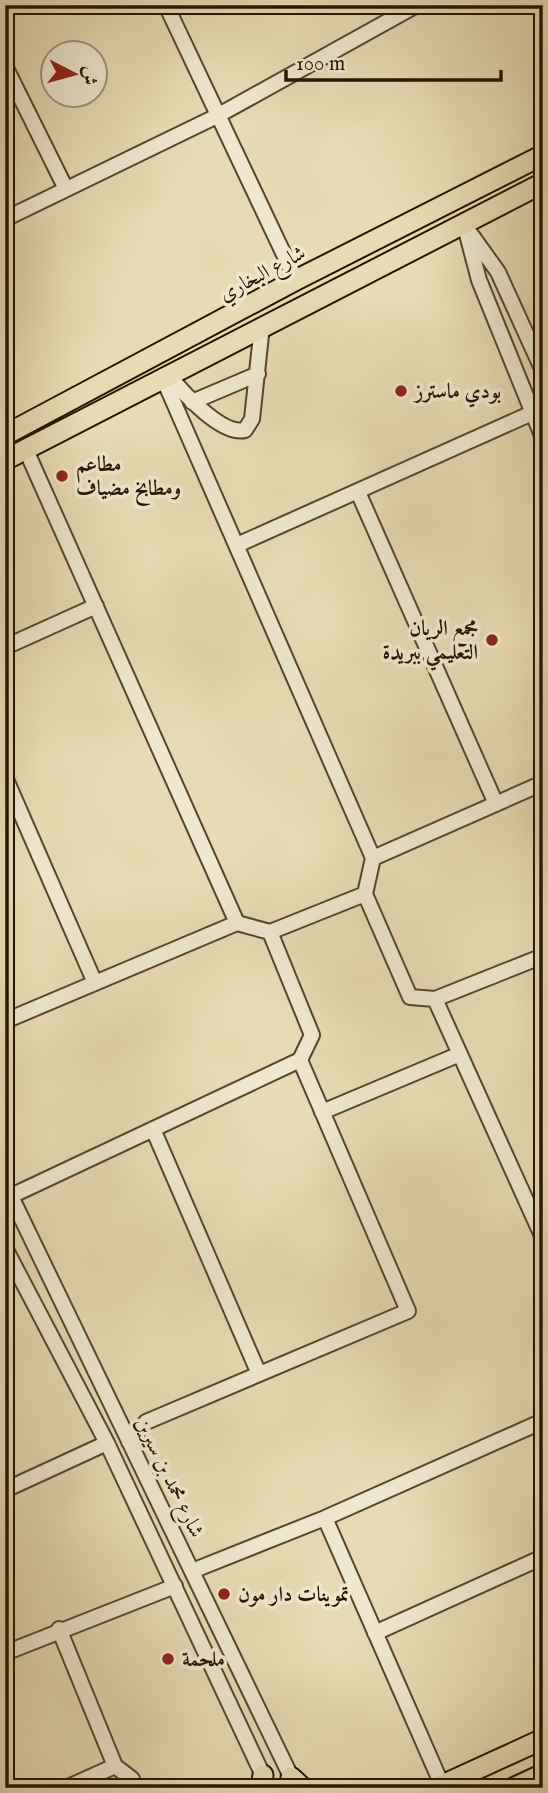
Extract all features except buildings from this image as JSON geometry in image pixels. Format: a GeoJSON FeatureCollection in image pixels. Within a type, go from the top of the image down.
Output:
{"type":"FeatureCollection","features":[{"type":"Feature","properties":{"kind":"main road","name":"شارع البخاري"},"geometry":{"type":"LineString","coordinates":[[5,435],[296,280],[543,155]]}},
{"type":"Feature","properties":{"kind":"main road"},"geometry":{"type":"LineString","coordinates":[[5,460],[543,183]]}},
{"type":"Feature","properties":{"kind":"main road"},"geometry":{"type":"LineString","coordinates":[[439,1786],[543,1739]]}},
{"type":"Feature","properties":{"kind":"main road"},"geometry":{"type":"LineString","coordinates":[[513,1788],[543,1774]]}},
{"type":"Feature","properties":{"kind":"street"},"geometry":{"type":"LineString","coordinates":[[166,5],[296,280]]}},
{"type":"Feature","properties":{"kind":"street"},"geometry":{"type":"LineString","coordinates":[[5,219],[217,116],[402,9],[417,5]]}},
{"type":"Feature","properties":{"kind":"street"},"geometry":{"type":"LineString","coordinates":[[5,65],[66,189]]}},
{"type":"Feature","properties":{"kind":"street"},"geometry":{"type":"LineString","coordinates":[[464,223],[498,272],[543,371]]}},
{"type":"Feature","properties":{"kind":"street"},"geometry":{"type":"LineString","coordinates":[[464,223],[479,280],[543,438]]}},
{"type":"Feature","properties":{"kind":"street"},"geometry":{"type":"LineString","coordinates":[[166,376],[192,402],[231,430],[242,432],[252,419],[262,326]]}},
{"type":"Feature","properties":{"kind":"street"},"geometry":{"type":"LineString","coordinates":[[192,402],[258,374]]}},
{"type":"Feature","properties":{"kind":"street"},"geometry":{"type":"LineString","coordinates":[[166,376],[373,858],[365,894],[410,997],[435,999],[543,956]]}},
{"type":"Feature","properties":{"kind":"street"},"geometry":{"type":"LineString","coordinates":[[237,545],[532,413]]}},
{"type":"Feature","properties":{"kind":"street"},"geometry":{"type":"LineString","coordinates":[[26,450],[237,923]]}},
{"type":"Feature","properties":{"kind":"street"},"geometry":{"type":"LineString","coordinates":[[358,492],[496,804]]}},
{"type":"Feature","properties":{"kind":"street"},"geometry":{"type":"LineString","coordinates":[[5,647],[96,606]]}},
{"type":"Feature","properties":{"kind":"street"},"geometry":{"type":"LineString","coordinates":[[5,777],[95,983]]}},
{"type":"Feature","properties":{"kind":"street"},"geometry":{"type":"LineString","coordinates":[[373,858],[543,783]]}},
{"type":"Feature","properties":{"kind":"street"},"geometry":{"type":"LineString","coordinates":[[5,1021],[237,923],[270,932],[365,894]]}},
{"type":"Feature","properties":{"kind":"street"},"geometry":{"type":"LineString","coordinates":[[8,1190],[153,1129],[300,1060],[312,1035],[270,932]]}},
{"type":"Feature","properties":{"kind":"street"},"geometry":{"type":"LineString","coordinates":[[435,999],[543,1238]]}},
{"type":"Feature","properties":{"kind":"street"},"geometry":{"type":"LineString","coordinates":[[322,1112],[460,1054]]}},
{"type":"Feature","properties":{"kind":"street"},"geometry":{"type":"LineString","coordinates":[[129,1442],[146,1422],[408,1311],[300,1060]]}},
{"type":"Feature","properties":{"kind":"street"},"geometry":{"type":"LineString","coordinates":[[153,1129],[258,1374]]}},
{"type":"Feature","properties":{"kind":"street","name":"شارع محمد بن سيرين"},"geometry":{"type":"LineString","coordinates":[[8,1190],[296,1784]]}},
{"type":"Feature","properties":{"kind":"street","name":"شارع محمد بن سيرين"},"geometry":{"type":"LineString","coordinates":[[5,1248],[107,1443],[265,1783]]}},
{"type":"Feature","properties":{"kind":"street"},"geometry":{"type":"LineString","coordinates":[[192,1571],[325,1518],[543,1421]]}},
{"type":"Feature","properties":{"kind":"street"},"geometry":{"type":"LineString","coordinates":[[5,1490],[107,1443]]}},
{"type":"Feature","properties":{"kind":"street"},"geometry":{"type":"LineString","coordinates":[[325,1518],[439,1786]]}},
{"type":"Feature","properties":{"kind":"street"},"geometry":{"type":"LineString","coordinates":[[375,1633],[543,1557]]}},
{"type":"Feature","properties":{"kind":"street"},"geometry":{"type":"LineString","coordinates":[[5,1653],[59,1629],[175,1586]]}},
{"type":"Feature","properties":{"kind":"street"},"geometry":{"type":"LineString","coordinates":[[59,1629],[115,1766],[132,1779],[135,1788]]}},
{"type":"Feature","properties":{"kind":"street"},"geometry":{"type":"LineString","coordinates":[[66,1788],[115,1766]]}},
{"type":"Feature","properties":{"kind":"place","name":"بودي ماسترز"},"geometry":{"type":"Point","coordinates":[401,391]}},
{"type":"Feature","properties":{"kind":"place","name":"مطاعم ومطابخ مضياف"},"geometry":{"type":"Point","coordinates":[62,476]}},
{"type":"Feature","properties":{"kind":"place","name":"مجمع الريان التعليمي ببريدة"},"geometry":{"type":"Point","coordinates":[492,640]}},
{"type":"Feature","properties":{"kind":"place","name":"تموينات دار مون"},"geometry":{"type":"Point","coordinates":[224,1594]}},
{"type":"Feature","properties":{"kind":"place","name":"ملحمة"},"geometry":{"type":"Point","coordinates":[168,1659]}}]}
